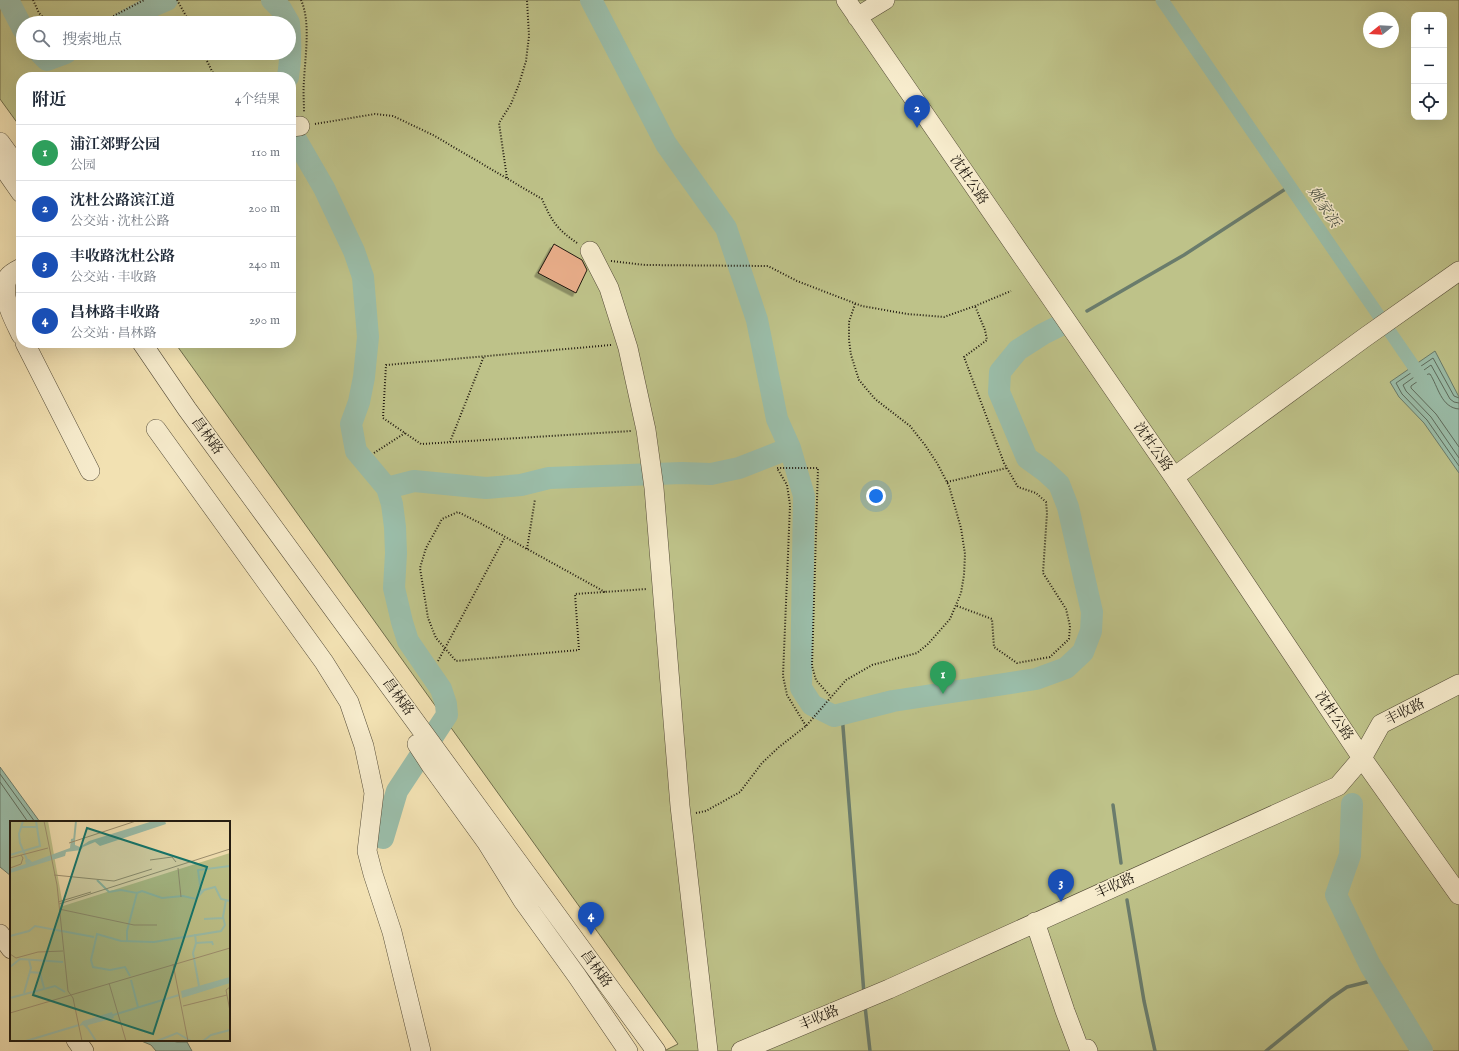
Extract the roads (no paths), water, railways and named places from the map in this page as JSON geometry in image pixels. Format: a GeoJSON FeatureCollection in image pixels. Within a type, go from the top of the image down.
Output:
{"type":"FeatureCollection","features":[{"type":"Feature","properties":{"kind":"street","name":"沈杜公路"},"geometry":{"type":"LineString","coordinates":[[846,0],[1174,477],[1362,758],[1459,895]]}},
{"type":"Feature","properties":{"kind":"street"},"geometry":{"type":"LineString","coordinates":[[857,17],[885,0]]}},
{"type":"Feature","properties":{"kind":"street"},"geometry":{"type":"LineString","coordinates":[[0,142],[16,164]]}},
{"type":"Feature","properties":{"kind":"street"},"geometry":{"type":"LineString","coordinates":[[0,163],[16,186]]}},
{"type":"Feature","properties":{"kind":"street"},"geometry":{"type":"LineString","coordinates":[[590,250],[609,288],[627,344],[646,430],[654,488],[681,816],[708,1051]]}},
{"type":"Feature","properties":{"kind":"street"},"geometry":{"type":"LineString","coordinates":[[16,271],[8,276],[4,290],[6,305],[16,325]]}},
{"type":"Feature","properties":{"kind":"street"},"geometry":{"type":"LineString","coordinates":[[1174,477],[1364,338],[1459,271]]}},
{"type":"Feature","properties":{"kind":"street"},"geometry":{"type":"LineString","coordinates":[[28,348],[90,471]]}},
{"type":"Feature","properties":{"kind":"street","name":"昌林路"},"geometry":{"type":"LineString","coordinates":[[134,348],[312,599],[415,730]]}},
{"type":"Feature","properties":{"kind":"street","name":"昌林路"},"geometry":{"type":"LineString","coordinates":[[145,348],[415,730],[523,901],[577,976],[628,1051]]}},
{"type":"Feature","properties":{"kind":"street"},"geometry":{"type":"LineString","coordinates":[[156,429],[324,662],[349,702],[364,746],[374,793],[367,851],[392,932],[421,1051]]}},
{"type":"Feature","properties":{"kind":"street","name":"丰收路"},"geometry":{"type":"LineString","coordinates":[[741,1051],[864,999],[1338,786],[1362,758],[1381,724],[1459,684]]}},
{"type":"Feature","properties":{"kind":"street","name":"昌林路"},"geometry":{"type":"LineString","coordinates":[[437,763],[656,1051]]}},
{"type":"Feature","properties":{"kind":"street"},"geometry":{"type":"LineString","coordinates":[[1036,922],[1065,1011],[1079,1048],[1087,1049],[1088,1051]]}},
{"type":"Feature","properties":{"kind":"street"},"geometry":{"type":"LineString","coordinates":[[0,934],[10,948]]}},
{"type":"Feature","properties":{"kind":"street"},"geometry":{"type":"LineString","coordinates":[[77,1041],[84,1051]]}},
{"type":"Feature","properties":{"kind":"water"},"geometry":{"type":"Polygon","coordinates":[[[1435,351],[1459,397],[1459,473],[1424,423],[1399,397],[1390,382],[1435,351]]]}},
{"type":"Feature","properties":{"kind":"water"},"geometry":{"type":"Polygon","coordinates":[[[0,767],[39,821],[10,821],[10,875],[0,867],[0,767]]]}},
{"type":"Feature","properties":{"kind":"water"},"geometry":{"type":"Polygon","coordinates":[[[141,1041],[187,1042],[192,1051],[156,1051],[151,1045],[141,1041]]]}},
{"type":"Feature","properties":{"kind":"waterway"},"geometry":{"type":"LineString","coordinates":[[8,0],[16,16]]}},
{"type":"Feature","properties":{"kind":"waterway"},"geometry":{"type":"LineString","coordinates":[[135,16],[167,0]]}},
{"type":"Feature","properties":{"kind":"waterway"},"geometry":{"type":"LineString","coordinates":[[272,0],[281,9],[285,16]]}},
{"type":"Feature","properties":{"kind":"waterway"},"geometry":{"type":"LineString","coordinates":[[591,0],[666,144],[726,228],[757,320],[777,419],[790,448],[804,496],[801,688],[812,705],[834,716],[893,701],[1036,679],[1066,668],[1083,652],[1091,631],[1092,612],[1068,507],[1059,484],[1045,471],[1027,458],[999,392],[1000,372],[1018,350],[1059,326]]}},
{"type":"Feature","properties":{"kind":"waterway","name":"姚家浜"},"geometry":{"type":"LineString","coordinates":[[1162,0],[1423,380]]}},
{"type":"Feature","properties":{"kind":"waterway"},"geometry":{"type":"LineString","coordinates":[[289,72],[290,60]]}},
{"type":"Feature","properties":{"kind":"waterway"},"geometry":{"type":"LineString","coordinates":[[296,140],[324,188],[354,251],[363,277],[368,337],[364,377],[359,402],[351,424],[356,451],[387,488],[392,504],[395,527],[396,553],[394,588],[402,622],[408,641],[441,689],[446,704],[447,715],[397,791],[383,838]]}},
{"type":"Feature","properties":{"kind":"waterway"},"geometry":{"type":"LineString","coordinates":[[1087,311],[1184,255],[1290,186]]}},
{"type":"Feature","properties":{"kind":"waterway"},"geometry":{"type":"LineString","coordinates":[[387,488],[414,481],[486,488],[521,485],[549,478],[682,473],[711,474],[739,468],[790,448]]}},
{"type":"Feature","properties":{"kind":"waterway"},"geometry":{"type":"LineString","coordinates":[[842,714],[864,994]]}},
{"type":"Feature","properties":{"kind":"waterway"},"geometry":{"type":"LineString","coordinates":[[1352,804],[1350,855],[1336,895],[1370,965],[1422,1051]]}},
{"type":"Feature","properties":{"kind":"waterway"},"geometry":{"type":"LineString","coordinates":[[1113,805],[1121,863]]}},
{"type":"Feature","properties":{"kind":"waterway"},"geometry":{"type":"LineString","coordinates":[[1127,900],[1144,1001],[1155,1051]]}},
{"type":"Feature","properties":{"kind":"waterway"},"geometry":{"type":"LineString","coordinates":[[1266,1051],[1331,998],[1347,987],[1379,979]]}},
{"type":"Feature","properties":{"kind":"waterway"},"geometry":{"type":"LineString","coordinates":[[865,1006],[870,1051]]}},
{"type":"Feature","properties":{"kind":"place","name":"沈杜公路滨江道"},"geometry":{"type":"Point","coordinates":[917,128]}},
{"type":"Feature","properties":{"kind":"place","name":"浦江郊野公园"},"geometry":{"type":"Point","coordinates":[943,694]}},
{"type":"Feature","properties":{"kind":"place","name":"丰收路沈杜公路"},"geometry":{"type":"Point","coordinates":[1061,902]}},
{"type":"Feature","properties":{"kind":"place","name":"昌林路丰收路"},"geometry":{"type":"Point","coordinates":[591,935]}}]}
